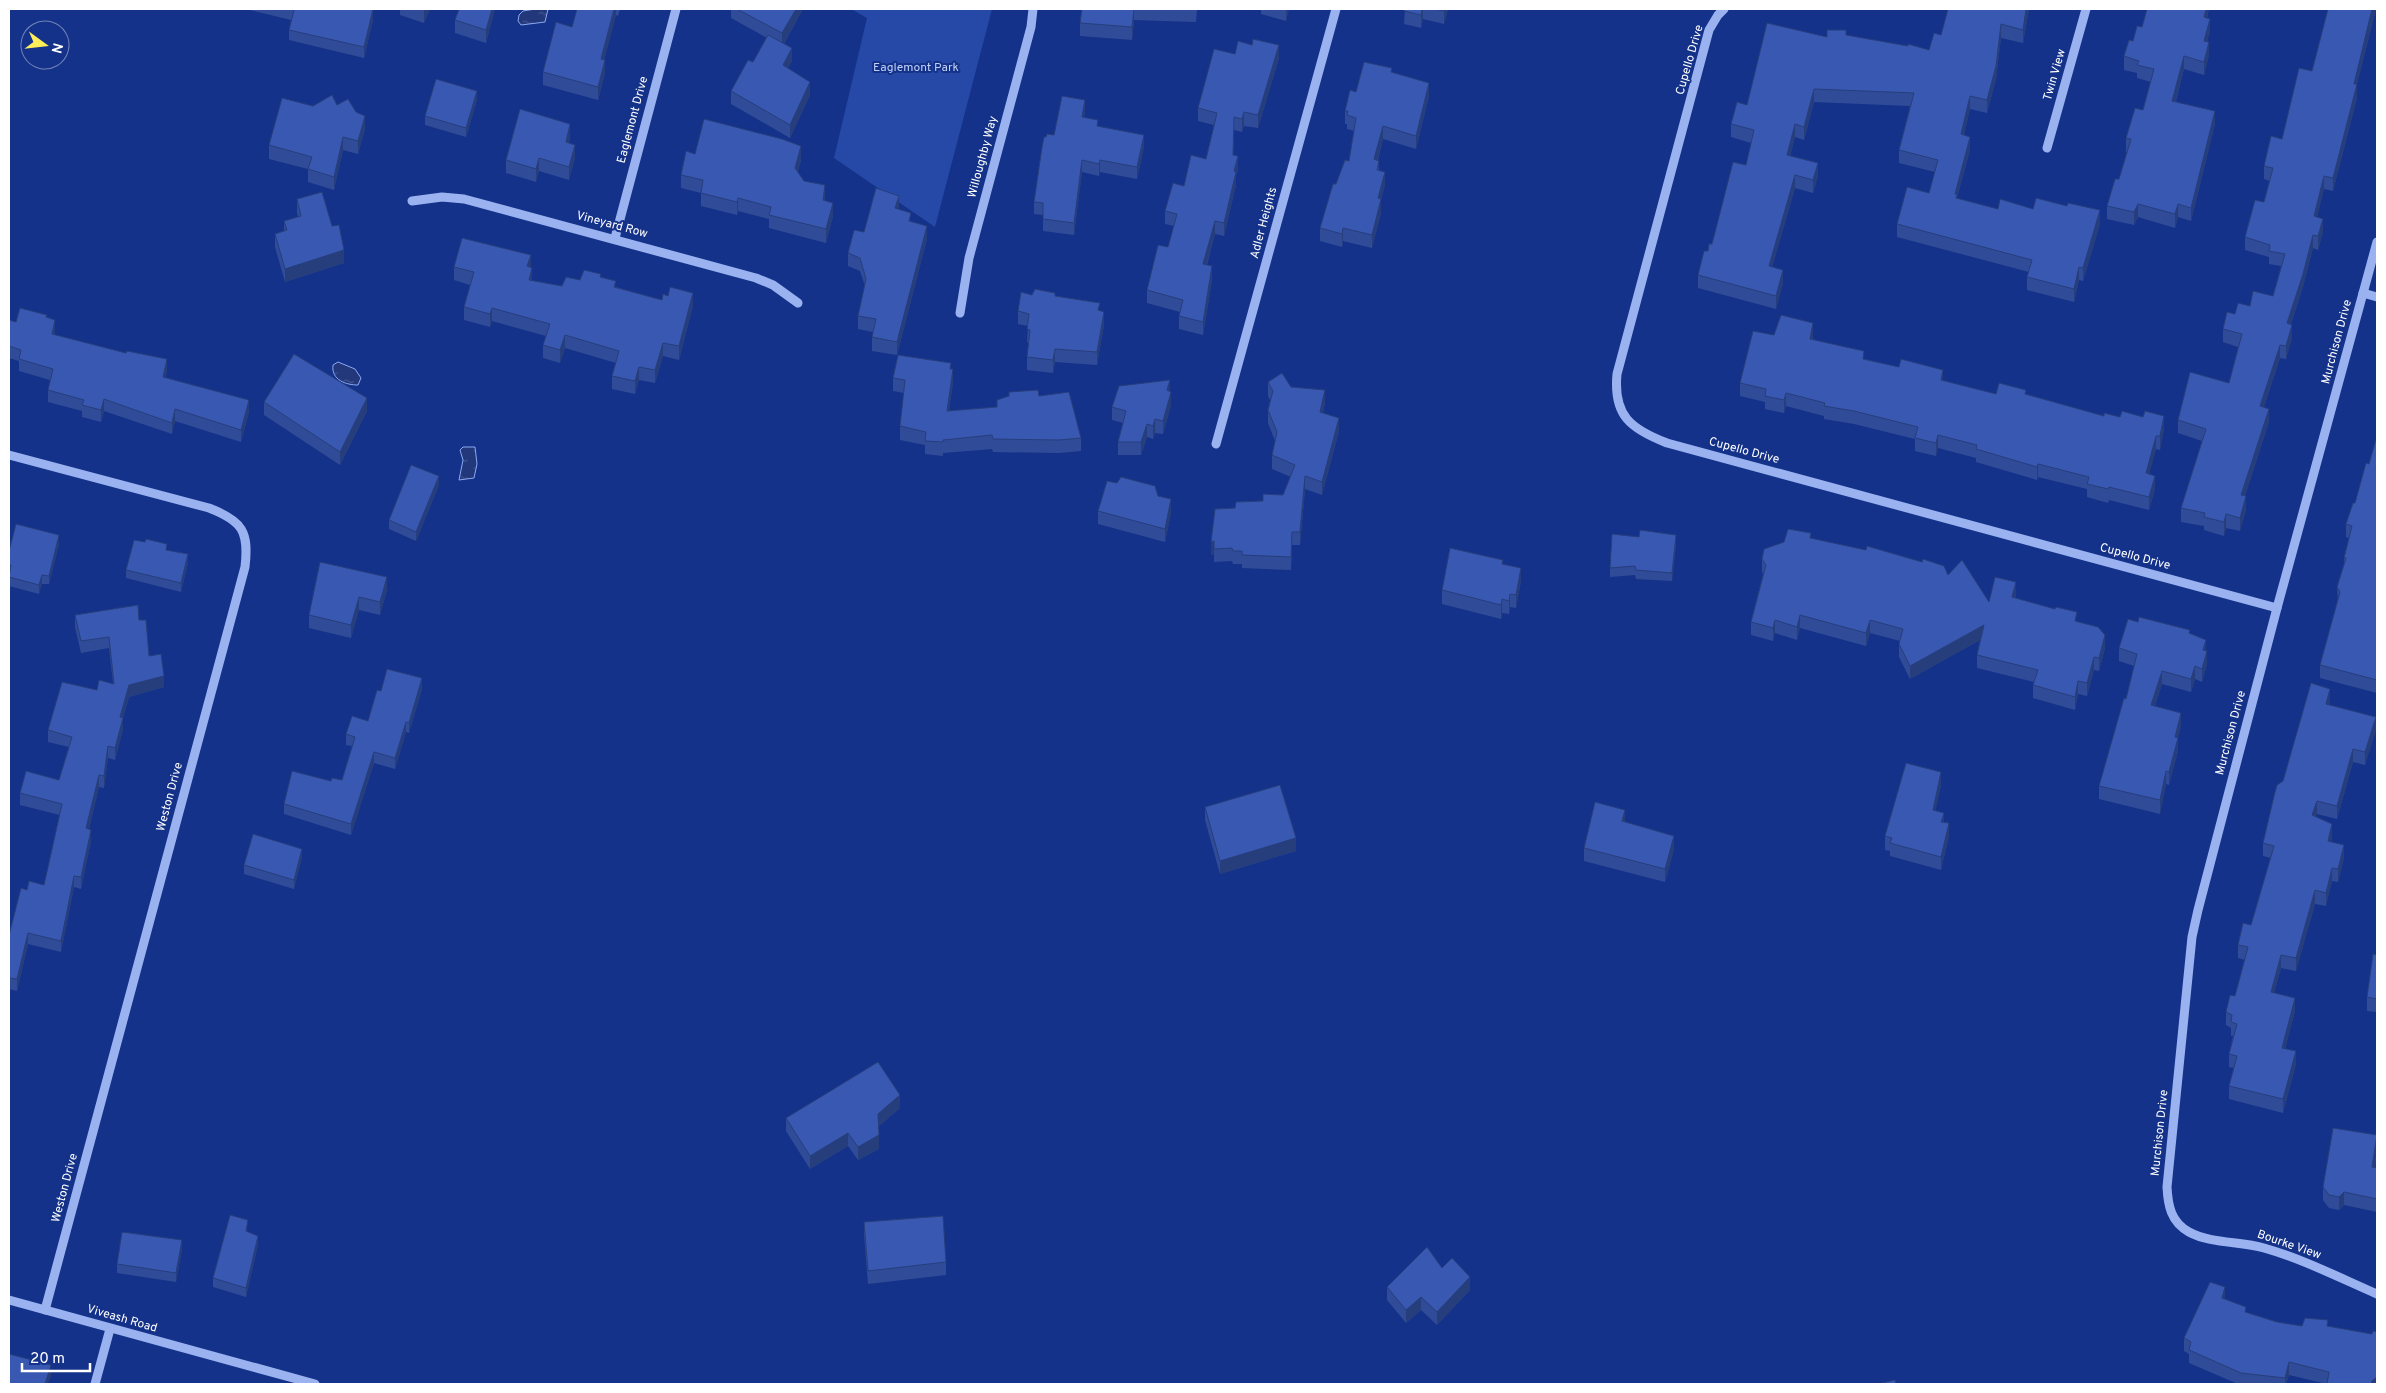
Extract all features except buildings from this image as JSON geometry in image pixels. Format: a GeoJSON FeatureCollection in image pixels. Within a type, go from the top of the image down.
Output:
{"type":"FeatureCollection","features":[{"type":"Feature","properties":{"kind":"street","name":"Eaglemont Drive"},"geometry":{"type":"LineString","coordinates":[[615,238],[676,9]]}},
{"type":"Feature","properties":{"kind":"street","name":"Willoughby Way"},"geometry":{"type":"LineString","coordinates":[[960,312],[969,258],[1031,27],[1033,9]]}},
{"type":"Feature","properties":{"kind":"street","name":"Adler Heights"},"geometry":{"type":"LineString","coordinates":[[1216,444],[1336,9]]}},
{"type":"Feature","properties":{"kind":"street","name":"Cupello Drive"},"geometry":{"type":"LineString","coordinates":[[1724,9],[1709,30],[1617,374],[1615,391],[1626,420],[1639,432],[1667,443],[2277,608]]}},
{"type":"Feature","properties":{"kind":"street","name":"Twin View"},"geometry":{"type":"LineString","coordinates":[[2047,148],[2086,9]]}},
{"type":"Feature","properties":{"kind":"street","name":"Vineyard Row"},"geometry":{"type":"LineString","coordinates":[[412,201],[442,197],[464,199],[615,238],[756,278],[798,303]]}},
{"type":"Feature","properties":{"kind":"street","name":"Murchison Drive"},"geometry":{"type":"LineString","coordinates":[[2189,1232],[2176,1222],[2168,1206],[2167,1187],[2192,937],[2277,608],[2377,242]]}},
{"type":"Feature","properties":{"kind":"street"},"geometry":{"type":"LineString","coordinates":[[2363,293],[2377,297]]}},
{"type":"Feature","properties":{"kind":"street","name":"Weston Drive"},"geometry":{"type":"LineString","coordinates":[[9,455],[209,508],[228,515],[242,528],[247,547],[245,567],[45,1310]]}},
{"type":"Feature","properties":{"kind":"street","name":"Bourke View"},"geometry":{"type":"LineString","coordinates":[[2189,1232],[2214,1240],[2253,1245],[2277,1252],[2377,1294]]}},
{"type":"Feature","properties":{"kind":"street","name":"Viveash Road"},"geometry":{"type":"LineString","coordinates":[[9,1300],[315,1384]]}},
{"type":"Feature","properties":{"kind":"street"},"geometry":{"type":"LineString","coordinates":[[95,1384],[110,1329]]}},
{"type":"Feature","properties":{"kind":"green space","name":"Eaglemont Park"},"geometry":{"type":"Polygon","coordinates":[[[851,9],[992,9],[935,227],[834,158],[867,18],[851,9]]]}},
{"type":"Feature","properties":{"kind":"water"},"geometry":{"type":"Polygon","coordinates":[[[548,9],[545,22],[521,25],[518,21],[519,15],[523,11],[548,9]]]}},
{"type":"Feature","properties":{"kind":"water"},"geometry":{"type":"Polygon","coordinates":[[[338,362],[355,369],[361,378],[358,385],[344,383],[337,378],[334,374],[333,365],[338,362]]]}},
{"type":"Feature","properties":{"kind":"water"},"geometry":{"type":"Polygon","coordinates":[[[463,447],[475,447],[477,464],[474,478],[459,480],[463,460],[460,450],[463,447]]]}}]}
